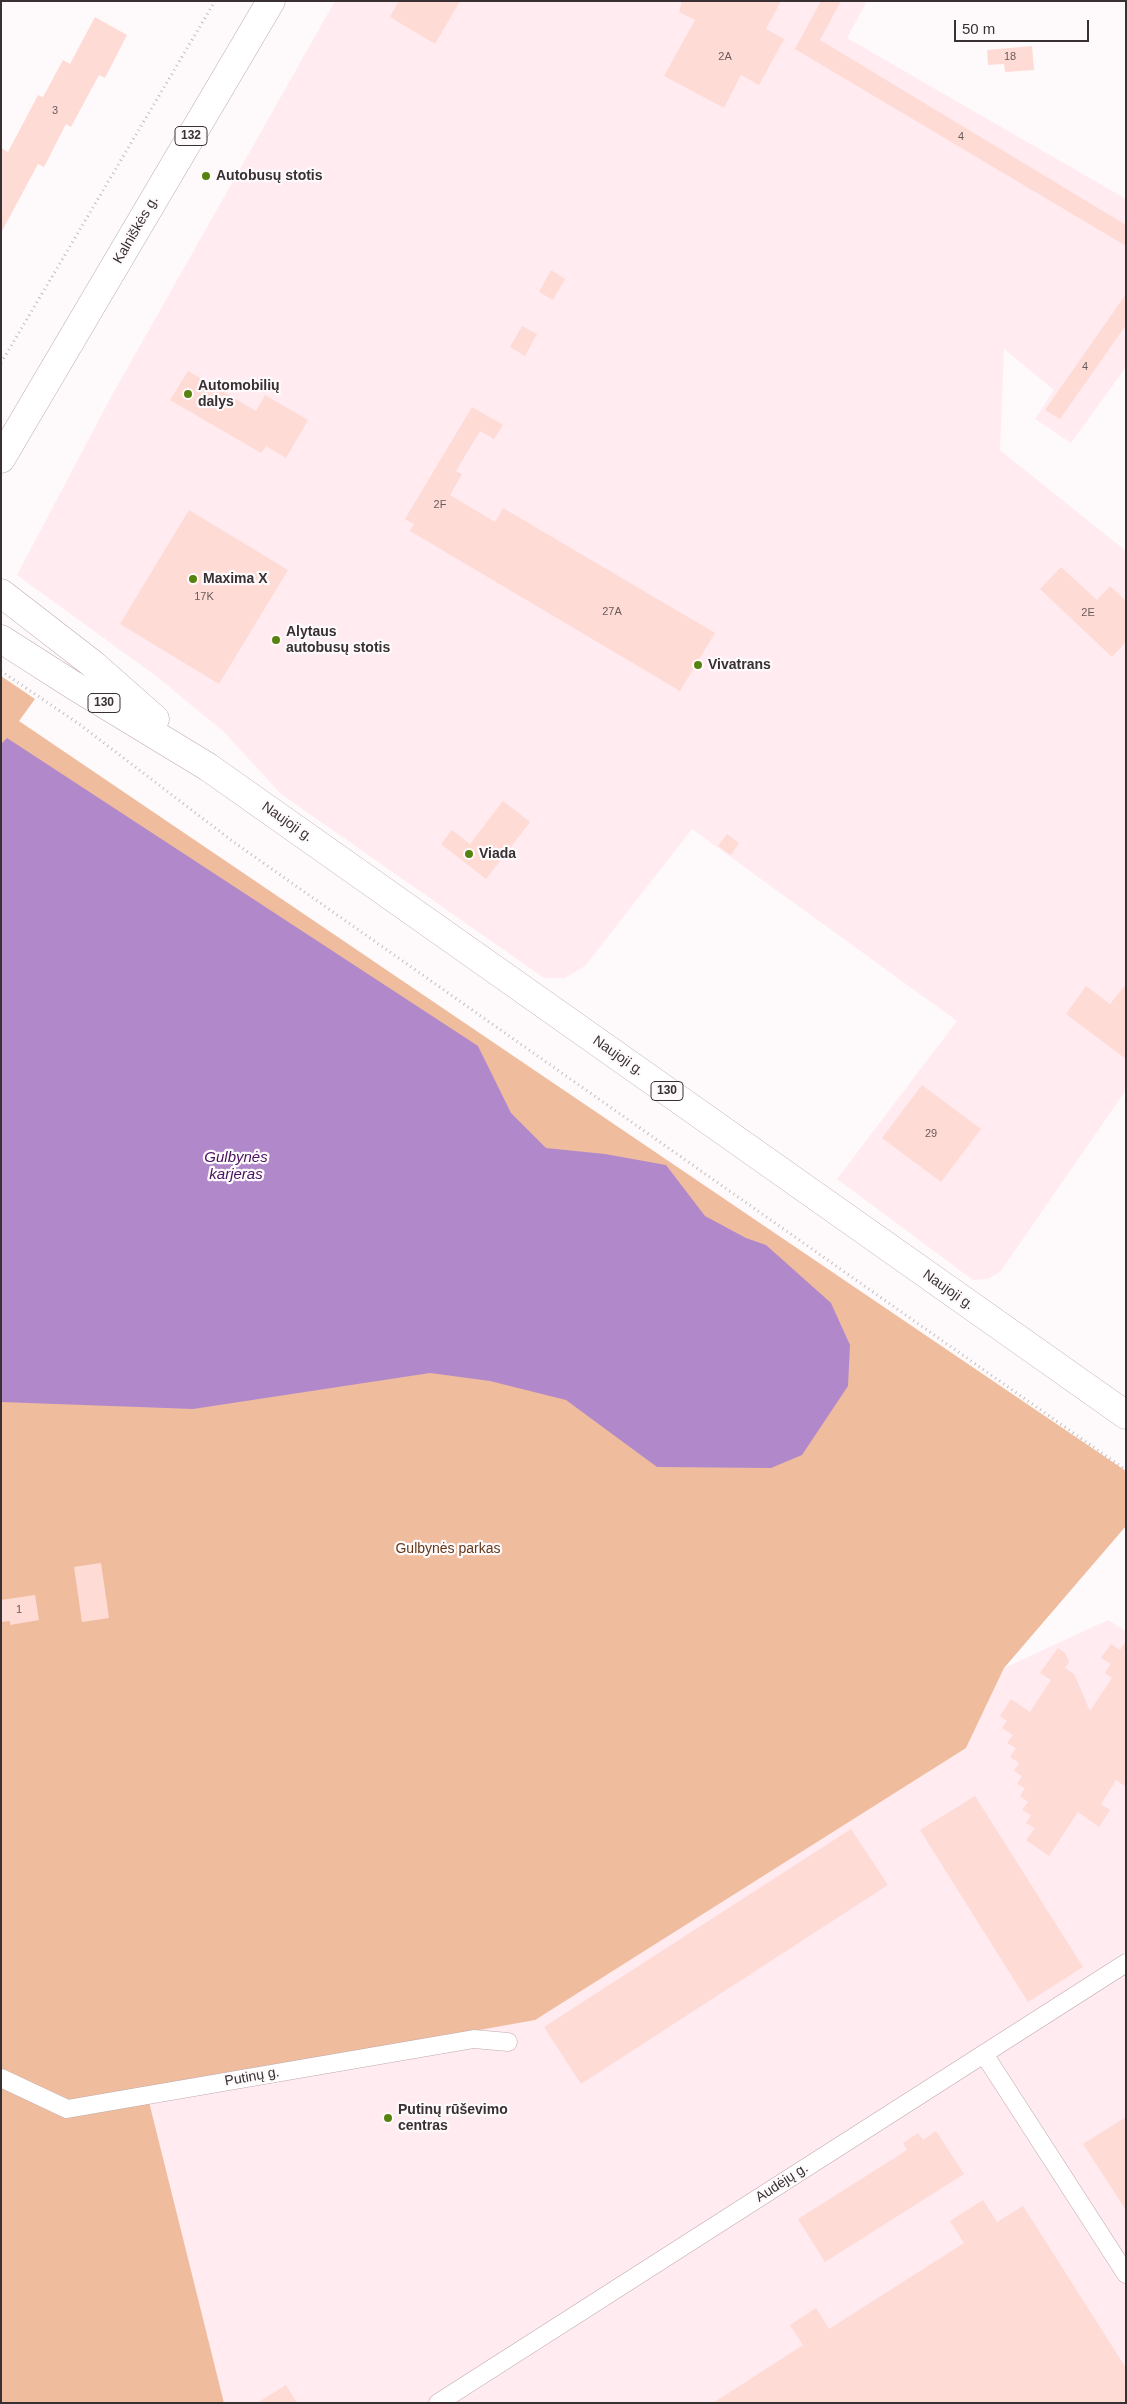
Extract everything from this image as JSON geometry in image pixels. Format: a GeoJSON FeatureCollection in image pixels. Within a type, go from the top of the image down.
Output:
{"type":"FeatureCollection","features":[{"type":"Feature","properties":{"kind":"main road","name":"Kalniškės g."},"geometry":{"type":"LineString","coordinates":[[1,459],[271,1]]}},
{"type":"Feature","properties":{"kind":"main road","name":"Naujoji g."},"geometry":{"type":"LineString","coordinates":[[1,593],[94,665],[208,767]]}},
{"type":"Feature","properties":{"kind":"main road","name":"Naujoji g."},"geometry":{"type":"LineString","coordinates":[[1,639],[73,686],[208,767],[1126,1415]]}},
{"type":"Feature","properties":{"kind":"street","name":"Audėjų g."},"geometry":{"type":"LineString","coordinates":[[438,2403],[1126,1963]]}},
{"type":"Feature","properties":{"kind":"street","name":"Putinų g."},"geometry":{"type":"LineString","coordinates":[[1,2078],[67,2109],[474,2039],[508,2042]]}},
{"type":"Feature","properties":{"kind":"street"},"geometry":{"type":"LineString","coordinates":[[984,2054],[1126,2274]]}},
{"type":"Feature","properties":{"kind":"path"},"geometry":{"type":"LineString","coordinates":[[1,363],[215,1]]}},
{"type":"Feature","properties":{"kind":"path"},"geometry":{"type":"LineString","coordinates":[[1,671],[78,724],[235,843],[1126,1470]]}},
{"type":"Feature","properties":{"kind":"shaded area"},"geometry":{"type":"Polygon","coordinates":[[[335,1],[867,1],[847,38],[1126,199],[1126,367],[1071,443],[1035,419],[1054,390],[1004,349],[1000,450],[1126,551],[1126,1090],[1000,1272],[988,1279],[973,1280],[837,1179],[957,1021],[692,829],[585,966],[565,978],[544,978],[281,794],[224,732],[156,676],[17,575],[111,397],[335,1]]]}},
{"type":"Feature","properties":{"kind":"shaded area"},"geometry":{"type":"Polygon","coordinates":[[[1108,1620],[1126,1631],[1126,2403],[224,2403],[145,2090],[966,1748],[1004,1668],[1108,1620]]]}},
{"type":"Feature","properties":{"kind":"green space","name":"Gulbynės parkas"},"geometry":{"type":"Polygon","coordinates":[[[1,676],[35,699],[19,721],[1126,1471],[1126,1526],[1004,1668],[966,1748],[535,2020],[146,2090],[224,2403],[1,2403],[1,676]]]}},
{"type":"Feature","properties":{"kind":"water","name":"Gulbynės karjeras"},"geometry":{"type":"Polygon","coordinates":[[[7,738],[478,1046],[511,1113],[546,1148],[605,1154],[666,1165],[705,1216],[746,1238],[766,1245],[831,1303],[850,1345],[848,1386],[802,1455],[771,1468],[657,1467],[566,1400],[490,1381],[430,1373],[193,1409],[1,1402],[1,744],[7,738]]]}},
{"type":"Feature","properties":{"kind":"building"},"geometry":{"type":"Polygon","coordinates":[[[399,1],[460,1],[435,44],[390,17],[399,1]]]}},
{"type":"Feature","properties":{"kind":"building"},"geometry":{"type":"Polygon","coordinates":[[[682,1],[781,1],[766,29],[784,39],[759,85],[741,75],[724,108],[664,76],[695,20],[679,12],[682,1]]]}},
{"type":"Feature","properties":{"kind":"building"},"geometry":{"type":"Polygon","coordinates":[[[821,1],[841,1],[820,40],[1126,225],[1126,246],[795,49],[821,1]]]}},
{"type":"Feature","properties":{"kind":"building"},"geometry":{"type":"Polygon","coordinates":[[[95,17],[127,35],[105,78],[99,75],[71,127],[66,124],[44,167],[38,164],[1,233],[1,148],[8,152],[38,95],[43,97],[63,60],[70,64],[95,17]]]}},
{"type":"Feature","properties":{"kind":"building"},"geometry":{"type":"Polygon","coordinates":[[[1032,46],[1034,70],[1005,72],[1004,64],[988,65],[987,50],[1032,46]]]}},
{"type":"Feature","properties":{"kind":"building"},"geometry":{"type":"Polygon","coordinates":[[[551,270],[565,279],[553,300],[539,292],[551,270]]]}},
{"type":"Feature","properties":{"kind":"building"},"geometry":{"type":"Polygon","coordinates":[[[1126,294],[1126,325],[1060,419],[1045,410],[1126,294]]]}},
{"type":"Feature","properties":{"kind":"building"},"geometry":{"type":"Polygon","coordinates":[[[522,326],[537,334],[525,356],[510,347],[522,326]]]}},
{"type":"Feature","properties":{"kind":"building"},"geometry":{"type":"Polygon","coordinates":[[[188,371],[256,411],[265,395],[308,420],[286,458],[266,446],[261,453],[170,400],[188,371]]]}},
{"type":"Feature","properties":{"kind":"building"},"geometry":{"type":"Polygon","coordinates":[[[472,407],[503,425],[494,439],[480,431],[456,471],[462,474],[450,495],[495,522],[503,508],[715,633],[680,691],[410,531],[414,524],[405,519],[472,407]]]}},
{"type":"Feature","properties":{"kind":"building"},"geometry":{"type":"Polygon","coordinates":[[[189,510],[288,570],[219,684],[120,624],[189,510]]]}},
{"type":"Feature","properties":{"kind":"building"},"geometry":{"type":"Polygon","coordinates":[[[1061,567],[1097,600],[1110,586],[1126,601],[1126,642],[1112,657],[1040,589],[1061,567]]]}},
{"type":"Feature","properties":{"kind":"building"},"geometry":{"type":"Polygon","coordinates":[[[503,801],[530,822],[486,879],[441,844],[452,830],[470,844],[503,801]]]}},
{"type":"Feature","properties":{"kind":"building"},"geometry":{"type":"Polygon","coordinates":[[[727,834],[739,843],[731,855],[718,846],[727,834]]]}},
{"type":"Feature","properties":{"kind":"building"},"geometry":{"type":"Polygon","coordinates":[[[1126,984],[1126,1059],[1066,1014],[1086,986],[1110,1004],[1126,984]]]}},
{"type":"Feature","properties":{"kind":"building"},"geometry":{"type":"Polygon","coordinates":[[[922,1085],[981,1129],[941,1182],[882,1138],[922,1085]]]}},
{"type":"Feature","properties":{"kind":"building"},"geometry":{"type":"Polygon","coordinates":[[[101,1563],[109,1618],[82,1622],[74,1567],[101,1563]]]}},
{"type":"Feature","properties":{"kind":"building"},"geometry":{"type":"Polygon","coordinates":[[[35,1595],[39,1620],[10,1625],[10,1621],[1,1622],[1,1600],[35,1595]]]}},
{"type":"Feature","properties":{"kind":"building"},"geometry":{"type":"Polygon","coordinates":[[[1126,1641],[1126,1787],[1116,1780],[1101,1804],[1110,1810],[1099,1827],[1078,1812],[1049,1856],[1026,1840],[1035,1828],[1026,1823],[1031,1815],[1022,1810],[1028,1802],[1020,1796],[1025,1788],[1017,1784],[1022,1776],[1014,1771],[1019,1763],[1010,1757],[1016,1748],[1007,1743],[1013,1735],[1002,1728],[1007,1721],[1000,1716],[1011,1699],[1030,1712],[1051,1680],[1040,1673],[1058,1648],[1065,1653],[1069,1662],[1065,1668],[1074,1674],[1090,1711],[1112,1678],[1105,1673],[1111,1664],[1101,1658],[1111,1644],[1120,1650],[1126,1641]]]}},
{"type":"Feature","properties":{"kind":"building"},"geometry":{"type":"Polygon","coordinates":[[[975,1796],[1083,1967],[1028,2002],[920,1830],[975,1796]]]}},
{"type":"Feature","properties":{"kind":"building"},"geometry":{"type":"Polygon","coordinates":[[[851,1829],[888,1885],[581,2084],[544,2027],[851,1829]]]}},
{"type":"Feature","properties":{"kind":"building"},"geometry":{"type":"Polygon","coordinates":[[[1126,2117],[1126,2210],[1083,2144],[1126,2117]]]}},
{"type":"Feature","properties":{"kind":"building"},"geometry":{"type":"Polygon","coordinates":[[[936,2131],[964,2174],[825,2262],[798,2219],[907,2150],[903,2143],[918,2133],[923,2140],[936,2131]]]}},
{"type":"Feature","properties":{"kind":"building"},"geometry":{"type":"Polygon","coordinates":[[[983,2200],[997,2222],[1023,2206],[1126,2368],[1126,2403],[713,2403],[803,2345],[790,2325],[816,2308],[829,2329],[964,2243],[950,2221],[983,2200]]]}},
{"type":"Feature","properties":{"kind":"building"},"geometry":{"type":"Polygon","coordinates":[[[286,2385],[297,2403],[257,2403],[286,2385]]]}},
{"type":"Feature","properties":{"kind":"place","name":"Autobusų stotis"},"geometry":{"type":"Point","coordinates":[206,176]}},
{"type":"Feature","properties":{"kind":"place","name":"Automobilių dalys"},"geometry":{"type":"Point","coordinates":[188,394]}},
{"type":"Feature","properties":{"kind":"place","name":"Maxima X"},"geometry":{"type":"Point","coordinates":[193,579]}},
{"type":"Feature","properties":{"kind":"place","name":"Alytaus autobusų stotis"},"geometry":{"type":"Point","coordinates":[276,640]}},
{"type":"Feature","properties":{"kind":"place","name":"Vivatrans"},"geometry":{"type":"Point","coordinates":[698,665]}},
{"type":"Feature","properties":{"kind":"place","name":"Viada"},"geometry":{"type":"Point","coordinates":[469,854]}},
{"type":"Feature","properties":{"kind":"place","name":"Putinų rūševimo centras"},"geometry":{"type":"Point","coordinates":[388,2118]}}]}
